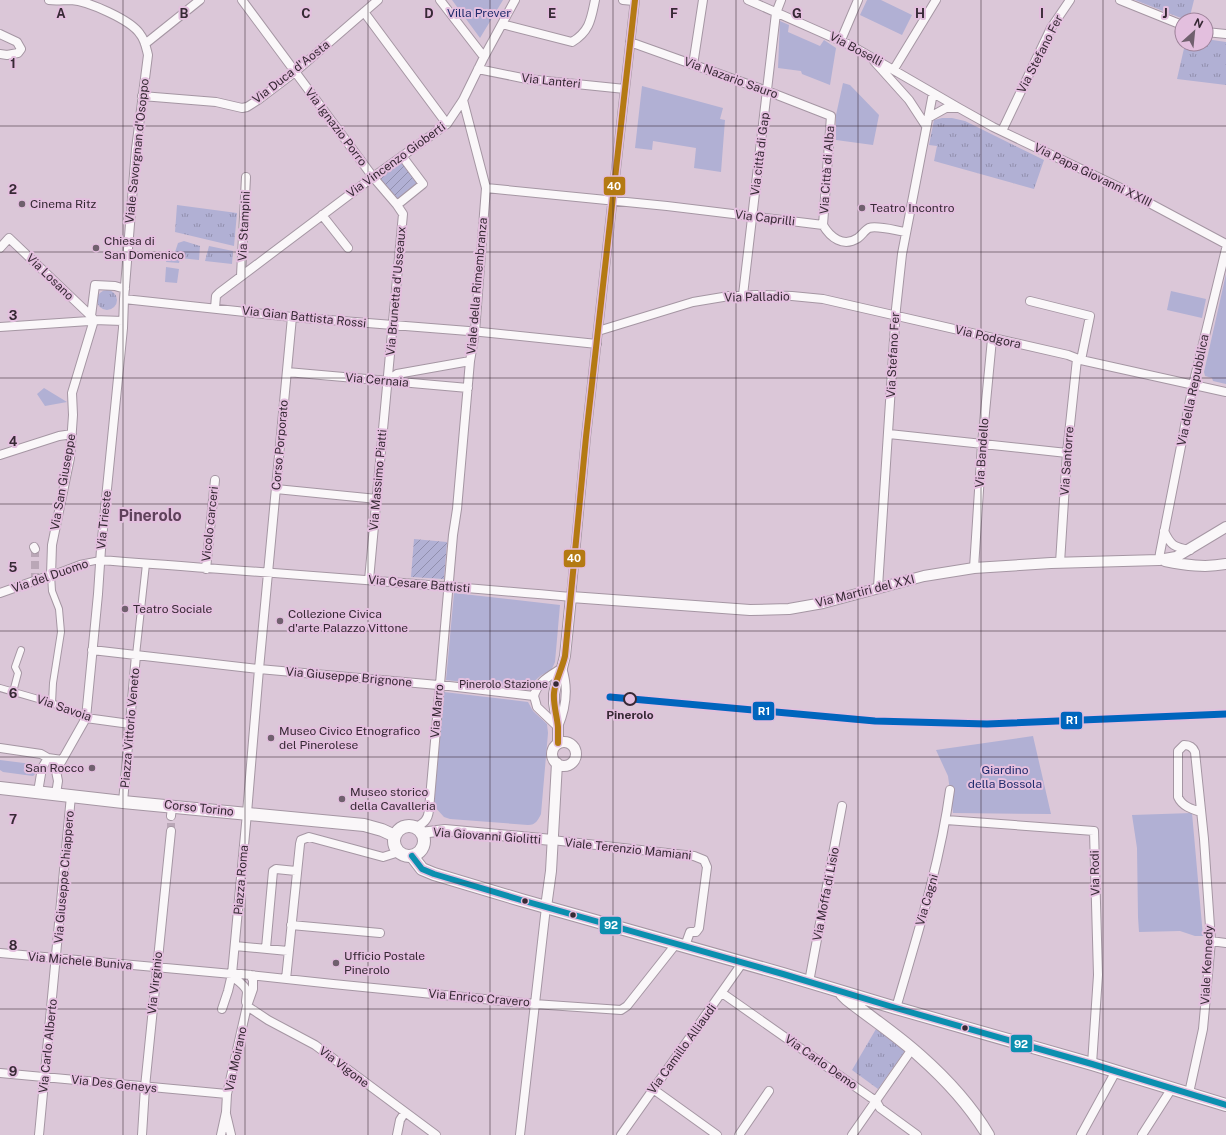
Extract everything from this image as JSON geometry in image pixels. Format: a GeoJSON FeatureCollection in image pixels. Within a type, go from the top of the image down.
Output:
{"type":"FeatureCollection","features":[{"type":"Feature","properties":{"kind":"main road","name":"Corso Torino"},"geometry":{"type":"LineString","coordinates":[[0,788],[123,802],[172,811],[247,813],[364,825],[382,830],[395,836]]}},
{"type":"Feature","properties":{"kind":"main road"},"geometry":{"type":"LineString","coordinates":[[406,827],[418,831],[423,837],[423,846],[420,851],[412,856],[399,852],[394,845],[395,836],[401,829],[406,827]]}},
{"type":"Feature","properties":{"kind":"main road"},"geometry":{"type":"LineString","coordinates":[[412,856],[422,869],[434,874],[1092,1064],[1226,1105]]}},
{"type":"Feature","properties":{"kind":"main road"},"geometry":{"type":"LineString","coordinates":[[841,992],[847,999],[912,1049],[955,1090],[988,1135]]}},
{"type":"Feature","properties":{"kind":"street"},"geometry":{"type":"LineString","coordinates":[[49,0],[72,0],[123,19],[133,26],[140,34],[145,44],[200,0]]}},
{"type":"Feature","properties":{"kind":"street","name":"Via Ignazio Porro"},"geometry":{"type":"LineString","coordinates":[[242,0],[373,177],[397,205]]}},
{"type":"Feature","properties":{"kind":"street","name":"Via Duca d'Aosta"},"geometry":{"type":"LineString","coordinates":[[142,96],[216,102],[242,108],[258,100],[296,72],[378,0]]}},
{"type":"Feature","properties":{"kind":"street"},"geometry":{"type":"LineString","coordinates":[[440,0],[484,57]]}},
{"type":"Feature","properties":{"kind":"street"},"geometry":{"type":"LineString","coordinates":[[464,100],[484,57],[515,0]]}},
{"type":"Feature","properties":{"kind":"street"},"geometry":{"type":"LineString","coordinates":[[502,24],[572,42],[582,36],[588,28],[595,0]]}},
{"type":"Feature","properties":{"kind":"street"},"geometry":{"type":"LineString","coordinates":[[558,743],[558,727],[554,694],[565,656],[596,344],[634,1],[623,0]]}},
{"type":"Feature","properties":{"kind":"street"},"geometry":{"type":"LineString","coordinates":[[693,65],[702,0]]}},
{"type":"Feature","properties":{"kind":"street","name":"Via Boselli"},"geometry":{"type":"LineString","coordinates":[[748,0],[841,40],[894,69],[959,108]]}},
{"type":"Feature","properties":{"kind":"street","name":"Via città di Gap"},"geometry":{"type":"LineString","coordinates":[[743,295],[776,13],[781,0]]}},
{"type":"Feature","properties":{"kind":"street"},"geometry":{"type":"LineString","coordinates":[[841,40],[858,0]]}},
{"type":"Feature","properties":{"kind":"street"},"geometry":{"type":"LineString","coordinates":[[894,69],[936,0]]}},
{"type":"Feature","properties":{"kind":"street","name":"Via Stefano Fer"},"geometry":{"type":"LineString","coordinates":[[1002,131],[1051,28],[1070,0]]}},
{"type":"Feature","properties":{"kind":"street"},"geometry":{"type":"LineString","coordinates":[[1120,0],[1174,22]]}},
{"type":"Feature","properties":{"kind":"street"},"geometry":{"type":"LineString","coordinates":[[364,12],[447,124]]}},
{"type":"Feature","properties":{"kind":"street"},"geometry":{"type":"LineString","coordinates":[[1214,33],[1226,34]]}},
{"type":"Feature","properties":{"kind":"street"},"geometry":{"type":"LineString","coordinates":[[0,34],[17,42],[21,49],[18,53],[7,55],[0,54]]}},
{"type":"Feature","properties":{"kind":"street","name":"Via Nazario Sauro"},"geometry":{"type":"LineString","coordinates":[[630,42],[767,91],[831,116]]}},
{"type":"Feature","properties":{"kind":"street","name":"Viale Savorgnan d'Osoppo"},"geometry":{"type":"LineString","coordinates":[[124,299],[142,96],[148,54],[145,44]]}},
{"type":"Feature","properties":{"kind":"street"},"geometry":{"type":"LineString","coordinates":[[870,56],[927,122],[935,113],[946,108],[959,108]]}},
{"type":"Feature","properties":{"kind":"street","name":"Via Lanteri"},"geometry":{"type":"LineString","coordinates":[[478,69],[527,79],[624,89]]}},
{"type":"Feature","properties":{"kind":"street","name":"Via Stefano Fer"},"geometry":{"type":"LineString","coordinates":[[878,587],[901,260],[933,93]]}},
{"type":"Feature","properties":{"kind":"street","name":"Via Vincenzo Gioberti"},"geometry":{"type":"LineString","coordinates":[[215,308],[217,295],[373,177],[447,124],[464,100]]}},
{"type":"Feature","properties":{"kind":"street","name":"Viale della Rimembranza"},"geometry":{"type":"LineString","coordinates":[[448,587],[470,361],[475,332],[486,188],[464,100]]}},
{"type":"Feature","properties":{"kind":"street","name":"Via Papa Giovanni XXIII"},"geometry":{"type":"LineString","coordinates":[[959,108],[1002,131],[1123,189],[1226,244]]}},
{"type":"Feature","properties":{"kind":"street","name":"Via Città di Alba"},"geometry":{"type":"LineString","coordinates":[[823,225],[831,116]]}},
{"type":"Feature","properties":{"kind":"street"},"geometry":{"type":"LineString","coordinates":[[397,205],[423,184],[402,156]]}},
{"type":"Feature","properties":{"kind":"street","name":"Via Stampini"},"geometry":{"type":"LineString","coordinates":[[242,276],[246,177]]}},
{"type":"Feature","properties":{"kind":"street","name":"Via Caprilli"},"geometry":{"type":"LineString","coordinates":[[486,188],[612,200],[823,225]]}},
{"type":"Feature","properties":{"kind":"street","name":"Via Brunetta d'Usseaux"},"geometry":{"type":"LineString","coordinates":[[388,380],[403,214],[397,205]]}},
{"type":"Feature","properties":{"kind":"street"},"geometry":{"type":"LineString","coordinates":[[322,215],[348,248]]}},
{"type":"Feature","properties":{"kind":"street"},"geometry":{"type":"LineString","coordinates":[[823,225],[831,237],[846,242],[852,241],[859,237],[868,228],[875,227],[906,232]]}},
{"type":"Feature","properties":{"kind":"street","name":"Via Losano"},"geometry":{"type":"LineString","coordinates":[[0,248],[9,238],[92,318]]}},
{"type":"Feature","properties":{"kind":"street","name":"Via della Repubblica"},"geometry":{"type":"LineString","coordinates":[[1160,560],[1164,531],[1193,385],[1226,249]]}},
{"type":"Feature","properties":{"kind":"street","name":"Via San Giuseppe"},"geometry":{"type":"LineString","coordinates":[[51,574],[52,545],[70,458],[73,415],[72,393],[92,318],[95,285],[125,286]]}},
{"type":"Feature","properties":{"kind":"street","name":"Via Palladio"},"geometry":{"type":"LineString","coordinates":[[598,331],[693,302],[743,295],[792,296],[823,299],[896,317]]}},
{"type":"Feature","properties":{"kind":"street","name":"Via Gian Battista Rossi"},"geometry":{"type":"LineString","coordinates":[[124,299],[292,317],[475,332],[596,344]]}},
{"type":"Feature","properties":{"kind":"street","name":"Via Trieste"},"geometry":{"type":"LineString","coordinates":[[86,718],[124,299]]}},
{"type":"Feature","properties":{"kind":"street"},"geometry":{"type":"LineString","coordinates":[[1030,301],[1090,316],[1079,359]]}},
{"type":"Feature","properties":{"kind":"street","name":"Corso Porporato"},"geometry":{"type":"LineString","coordinates":[[268,573],[292,317]]}},
{"type":"Feature","properties":{"kind":"street","name":"Via Podgora"},"geometry":{"type":"LineString","coordinates":[[896,317],[1226,392]]}},
{"type":"Feature","properties":{"kind":"street"},"geometry":{"type":"LineString","coordinates":[[0,327],[89,321],[92,318],[123,321]]}},
{"type":"Feature","properties":{"kind":"street","name":"Via Bandello"},"geometry":{"type":"LineString","coordinates":[[974,568],[982,444],[992,339]]}},
{"type":"Feature","properties":{"kind":"street","name":"Via Santorre"},"geometry":{"type":"LineString","coordinates":[[1060,563],[1067,453],[1079,359]]}},
{"type":"Feature","properties":{"kind":"street"},"geometry":{"type":"LineString","coordinates":[[388,380],[397,374],[470,361]]}},
{"type":"Feature","properties":{"kind":"street","name":"Via Cernaia"},"geometry":{"type":"LineString","coordinates":[[287,372],[468,388]]}},
{"type":"Feature","properties":{"kind":"street","name":"Via Massimo Piatti"},"geometry":{"type":"LineString","coordinates":[[369,580],[388,380]]}},
{"type":"Feature","properties":{"kind":"street"},"geometry":{"type":"LineString","coordinates":[[0,455],[58,436],[72,434]]}},
{"type":"Feature","properties":{"kind":"street"},"geometry":{"type":"LineString","coordinates":[[889,434],[1067,453]]}},
{"type":"Feature","properties":{"kind":"street","name":"Vicolo carceri"},"geometry":{"type":"LineString","coordinates":[[206,569],[215,480]]}},
{"type":"Feature","properties":{"kind":"street"},"geometry":{"type":"LineString","coordinates":[[276,489],[377,499]]}},
{"type":"Feature","properties":{"kind":"street","name":"Via Martiri del XXI"},"geometry":{"type":"LineString","coordinates":[[570,597],[750,610],[789,609],[823,603],[878,587],[924,576],[974,568],[1060,563],[1160,560],[1176,557],[1190,550],[1226,527]]}},
{"type":"Feature","properties":{"kind":"street"},"geometry":{"type":"LineString","coordinates":[[1164,531],[1170,543],[1177,547],[1190,550]]}},
{"type":"Feature","properties":{"kind":"street"},"geometry":{"type":"LineString","coordinates":[[100,560],[268,573],[258,669],[247,813]]}},
{"type":"Feature","properties":{"kind":"street","name":"Via del Duomo"},"geometry":{"type":"LineString","coordinates":[[0,593],[35,578],[80,564],[100,560]]}},
{"type":"Feature","properties":{"kind":"street","name":"Via Martiri del XXI"},"geometry":{"type":"LineString","coordinates":[[1160,560],[1193,566],[1226,564]]}},
{"type":"Feature","properties":{"kind":"street","name":"Piazza Vittorio Veneto"},"geometry":{"type":"LineString","coordinates":[[123,802],[136,655],[146,564]]}},
{"type":"Feature","properties":{"kind":"street","name":"Via Cesare Battisti"},"geometry":{"type":"LineString","coordinates":[[268,573],[570,597]]}},
{"type":"Feature","properties":{"kind":"street"},"geometry":{"type":"LineString","coordinates":[[51,574],[52,591],[59,609],[61,632],[53,683],[52,703]]}},
{"type":"Feature","properties":{"kind":"street","name":"Via Marro"},"geometry":{"type":"LineString","coordinates":[[418,831],[427,820],[429,813],[448,587]]}},
{"type":"Feature","properties":{"kind":"street"},"geometry":{"type":"LineString","coordinates":[[13,692],[18,673],[15,667],[21,650]]}},
{"type":"Feature","properties":{"kind":"street"},"geometry":{"type":"LineString","coordinates":[[92,650],[136,655]]}},
{"type":"Feature","properties":{"kind":"street","name":"Piazza Vittorio Veneto"},"geometry":{"type":"LineString","coordinates":[[136,655],[258,669]]}},
{"type":"Feature","properties":{"kind":"street"},"geometry":{"type":"LineString","coordinates":[[558,727],[537,707],[529,696],[545,679],[562,668]]}},
{"type":"Feature","properties":{"kind":"street","name":"Via Giuseppe Brignone"},"geometry":{"type":"LineString","coordinates":[[258,669],[449,686],[529,696]]}},
{"type":"Feature","properties":{"kind":"street","name":"Via Savoia"},"geometry":{"type":"LineString","coordinates":[[0,688],[52,703],[86,718],[130,724]]}},
{"type":"Feature","properties":{"kind":"street"},"geometry":{"type":"LineString","coordinates":[[56,771],[86,718]]}},
{"type":"Feature","properties":{"kind":"street"},"geometry":{"type":"LineString","coordinates":[[566,741],[573,745],[577,756],[574,762],[564,766],[557,763],[554,761],[552,753],[555,746],[558,743],[566,741]]}},
{"type":"Feature","properties":{"kind":"street","name":"Viale Kennedy"},"geometry":{"type":"LineString","coordinates":[[1188,1093],[1204,1029],[1211,941],[1201,812],[1195,752],[1190,746],[1184,745],[1178,751],[1178,797],[1180,803],[1201,812]]}},
{"type":"Feature","properties":{"kind":"street"},"geometry":{"type":"LineString","coordinates":[[0,748],[41,754],[48,758],[62,760]]}},
{"type":"Feature","properties":{"kind":"street"},"geometry":{"type":"LineString","coordinates":[[48,758],[49,765],[56,771],[58,781],[56,794]]}},
{"type":"Feature","properties":{"kind":"street"},"geometry":{"type":"LineString","coordinates":[[38,792],[42,768],[48,758]]}},
{"type":"Feature","properties":{"kind":"street"},"geometry":{"type":"LineString","coordinates":[[520,1135],[534,1004],[551,871],[557,763]]}},
{"type":"Feature","properties":{"kind":"street","name":"Via Cagni"},"geometry":{"type":"LineString","coordinates":[[896,1008],[934,878],[946,820],[950,790]]}},
{"type":"Feature","properties":{"kind":"street","name":"Via Giuseppe Chiappero"},"geometry":{"type":"LineString","coordinates":[[57,958],[72,796]]}},
{"type":"Feature","properties":{"kind":"street","name":"Via Moffa di Lisio"},"geometry":{"type":"LineString","coordinates":[[809,982],[842,806]]}},
{"type":"Feature","properties":{"kind":"street","name":"Piazza Roma"},"geometry":{"type":"LineString","coordinates":[[232,974],[247,813]]}},
{"type":"Feature","properties":{"kind":"street","name":"Via Rodi"},"geometry":{"type":"LineString","coordinates":[[946,820],[1094,831],[1098,975],[1092,1064]]}},
{"type":"Feature","properties":{"kind":"street","name":"Via Giovanni Giolitti"},"geometry":{"type":"LineString","coordinates":[[418,831],[445,830],[552,840]]}},
{"type":"Feature","properties":{"kind":"street","name":"Via Virginio"},"geometry":{"type":"LineString","coordinates":[[142,1135],[145,1087],[170,831]]}},
{"type":"Feature","properties":{"kind":"street"},"geometry":{"type":"LineString","coordinates":[[286,979],[296,871],[300,844],[303,838],[309,838],[384,857],[399,852]]}},
{"type":"Feature","properties":{"kind":"street","name":"Viale Terenzio Mamiani"},"geometry":{"type":"LineString","coordinates":[[552,840],[694,856],[704,860],[706,867],[699,928],[696,932],[690,932],[680,945]]}},
{"type":"Feature","properties":{"kind":"street"},"geometry":{"type":"LineString","coordinates":[[266,948],[273,871],[276,869],[296,871]]}},
{"type":"Feature","properties":{"kind":"street"},"geometry":{"type":"LineString","coordinates":[[291,925],[380,933]]}},
{"type":"Feature","properties":{"kind":"street"},"geometry":{"type":"LineString","coordinates":[[1211,941],[1226,944]]}},
{"type":"Feature","properties":{"kind":"street","name":"Via Enrico Cravero"},"geometry":{"type":"LineString","coordinates":[[250,975],[534,1004],[621,1010],[625,1009],[680,945]]}},
{"type":"Feature","properties":{"kind":"street"},"geometry":{"type":"LineString","coordinates":[[235,946],[288,951]]}},
{"type":"Feature","properties":{"kind":"street","name":"Via Michele Buniva"},"geometry":{"type":"LineString","coordinates":[[0,953],[250,975]]}},
{"type":"Feature","properties":{"kind":"street","name":"Via Carlo Alberto"},"geometry":{"type":"LineString","coordinates":[[39,1135],[57,958]]}},
{"type":"Feature","properties":{"kind":"street","name":"Via Camillo Alliaudi"},"geometry":{"type":"LineString","coordinates":[[621,1135],[722,993],[742,962]]}},
{"type":"Feature","properties":{"kind":"street"},"geometry":{"type":"LineString","coordinates":[[232,974],[233,977],[244,987],[250,975]]}},
{"type":"Feature","properties":{"kind":"street"},"geometry":{"type":"LineString","coordinates":[[222,1009],[232,974]]}},
{"type":"Feature","properties":{"kind":"street","name":"Via Moirano"},"geometry":{"type":"LineString","coordinates":[[221,1135],[226,1112],[227,1094],[247,1006],[253,989],[253,980],[250,975]]}},
{"type":"Feature","properties":{"kind":"street","name":"Via Moirano"},"geometry":{"type":"LineString","coordinates":[[244,987],[247,1006]]}},
{"type":"Feature","properties":{"kind":"street","name":"Via Carlo Demo"},"geometry":{"type":"LineString","coordinates":[[722,993],[876,1101],[880,1108],[917,1135]]}},
{"type":"Feature","properties":{"kind":"street","name":"Via Vigone"},"geometry":{"type":"LineString","coordinates":[[247,1006],[268,1020],[315,1045],[436,1135]]}},
{"type":"Feature","properties":{"kind":"street"},"geometry":{"type":"LineString","coordinates":[[852,1135],[912,1049]]}},
{"type":"Feature","properties":{"kind":"street"},"geometry":{"type":"LineString","coordinates":[[1081,1135],[1116,1071]]}},
{"type":"Feature","properties":{"kind":"street","name":"Via Des Geneys"},"geometry":{"type":"LineString","coordinates":[[0,1073],[227,1094]]}},
{"type":"Feature","properties":{"kind":"street"},"geometry":{"type":"LineString","coordinates":[[1142,1135],[1172,1088]]}},
{"type":"Feature","properties":{"kind":"street"},"geometry":{"type":"LineString","coordinates":[[653,1089],[717,1135]]}},
{"type":"Feature","properties":{"kind":"street"},"geometry":{"type":"LineString","coordinates":[[739,1135],[769,1091]]}},
{"type":"Feature","properties":{"kind":"street","name":"Via Moirano"},"geometry":{"type":"LineString","coordinates":[[226,1112],[231,1135]]}},
{"type":"Feature","properties":{"kind":"street"},"geometry":{"type":"LineString","coordinates":[[397,1135],[400,1120],[406,1112]]}},
{"type":"Feature","properties":{"kind":"green space","name":"Villa Prever"},"geometry":{"type":"Polygon","coordinates":[[[452,0],[503,0],[480,38],[452,0]]]}},
{"type":"Feature","properties":{"kind":"green space"},"geometry":{"type":"Polygon","coordinates":[[[867,0],[881,0],[912,15],[902,35],[860,15],[867,0]]]}},
{"type":"Feature","properties":{"kind":"green space"},"geometry":{"type":"Polygon","coordinates":[[[1135,0],[1194,0],[1191,12],[1174,12],[1174,15],[1135,0]]]}},
{"type":"Feature","properties":{"kind":"green space"},"geometry":{"type":"Polygon","coordinates":[[[780,21],[789,25],[788,32],[820,46],[824,40],[836,48],[830,85],[802,74],[801,71],[778,68],[780,21]]]}},
{"type":"Feature","properties":{"kind":"green space"},"geometry":{"type":"Polygon","coordinates":[[[1214,40],[1226,42],[1226,85],[1177,79],[1183,52],[1214,52],[1214,40]]]}},
{"type":"Feature","properties":{"kind":"green space"},"geometry":{"type":"Polygon","coordinates":[[[843,83],[850,85],[879,115],[873,145],[836,140],[836,115],[843,83]]]}},
{"type":"Feature","properties":{"kind":"green space"},"geometry":{"type":"Polygon","coordinates":[[[642,86],[723,108],[720,119],[725,120],[721,172],[694,168],[696,148],[653,141],[652,150],[635,148],[642,86]]]}},
{"type":"Feature","properties":{"kind":"green space"},"geometry":{"type":"Polygon","coordinates":[[[952,118],[965,121],[1044,160],[1034,189],[934,161],[937,146],[929,145],[934,120],[952,118]]]}},
{"type":"Feature","properties":{"kind":"green space"},"geometry":{"type":"Polygon","coordinates":[[[401,162],[419,185],[398,202],[380,179],[401,162]]]}},
{"type":"Feature","properties":{"kind":"green space"},"geometry":{"type":"Polygon","coordinates":[[[177,205],[237,213],[234,246],[175,232],[177,205]]]}},
{"type":"Feature","properties":{"kind":"green space"},"geometry":{"type":"Polygon","coordinates":[[[184,241],[200,246],[199,260],[180,258],[179,263],[166,262],[168,252],[175,252],[178,243],[184,241]]]}},
{"type":"Feature","properties":{"kind":"green space"},"geometry":{"type":"Polygon","coordinates":[[[209,246],[233,251],[232,264],[205,261],[209,246]]]}},
{"type":"Feature","properties":{"kind":"green space"},"geometry":{"type":"Polygon","coordinates":[[[166,267],[179,269],[177,283],[165,282],[166,267]]]}},
{"type":"Feature","properties":{"kind":"green space"},"geometry":{"type":"Polygon","coordinates":[[[1226,274],[1226,384],[1213,381],[1212,378],[1205,376],[1204,372],[1226,274]]]}},
{"type":"Feature","properties":{"kind":"green space"},"geometry":{"type":"Polygon","coordinates":[[[103,290],[111,290],[117,296],[117,304],[111,310],[103,310],[97,304],[97,296],[103,290]]]}},
{"type":"Feature","properties":{"kind":"green space"},"geometry":{"type":"Polygon","coordinates":[[[1171,291],[1206,299],[1202,318],[1167,310],[1171,291]]]}},
{"type":"Feature","properties":{"kind":"green space"},"geometry":{"type":"Polygon","coordinates":[[[44,388],[67,402],[45,406],[37,394],[44,388]]]}},
{"type":"Feature","properties":{"kind":"green space"},"geometry":{"type":"Polygon","coordinates":[[[414,539],[447,542],[444,579],[411,577],[414,539]]]}},
{"type":"Feature","properties":{"kind":"green space"},"geometry":{"type":"Polygon","coordinates":[[[454,593],[560,605],[555,662],[551,671],[538,678],[533,683],[530,690],[446,680],[454,593]]]}},
{"type":"Feature","properties":{"kind":"green space"},"geometry":{"type":"Polygon","coordinates":[[[444,692],[528,702],[533,711],[547,724],[548,733],[541,814],[535,823],[528,825],[450,819],[444,817],[434,806],[444,692]]]}},
{"type":"Feature","properties":{"kind":"green space","name":"Giardino della Bossola"},"geometry":{"type":"Polygon","coordinates":[[[1033,736],[1051,814],[953,813],[948,776],[936,750],[1033,736]]]}},
{"type":"Feature","properties":{"kind":"green space"},"geometry":{"type":"Polygon","coordinates":[[[0,760],[40,765],[39,770],[33,776],[3,772],[0,770],[0,760]]]}},
{"type":"Feature","properties":{"kind":"green space"},"geometry":{"type":"Polygon","coordinates":[[[1192,813],[1203,936],[1195,936],[1180,931],[1139,932],[1137,848],[1132,815],[1192,813]]]}},
{"type":"Feature","properties":{"kind":"green space"},"geometry":{"type":"Polygon","coordinates":[[[876,1029],[905,1051],[878,1089],[852,1070],[876,1029]]]}},
{"type":"Feature","properties":{"kind":"tunnel"},"geometry":{"type":"LineString","coordinates":[[35,549],[35,577]]}},
{"type":"Feature","properties":{"kind":"tunnel"},"geometry":{"type":"LineString","coordinates":[[171,816],[171,831]]}},
{"type":"Feature","properties":{"kind":"transit line","name":"40"},"geometry":{"type":"LineString","coordinates":[[558,743],[558,727],[554,693],[565,656],[586,437],[635,0]]}},
{"type":"Feature","properties":{"kind":"transit line","name":"R1"},"geometry":{"type":"LineString","coordinates":[[610,697],[875,721],[987,724],[1226,714]]}},
{"type":"Feature","properties":{"kind":"transit line","name":"92"},"geometry":{"type":"LineString","coordinates":[[412,856],[422,869],[434,874],[1092,1064],[1226,1105]]}},
{"type":"Feature","properties":{"kind":"place","name":"Cinema Ritz"},"geometry":{"type":"Point","coordinates":[22,204]}},
{"type":"Feature","properties":{"kind":"place","name":"Teatro Incontro"},"geometry":{"type":"Point","coordinates":[862,208]}},
{"type":"Feature","properties":{"kind":"place","name":"Chiesa di San Domenico"},"geometry":{"type":"Point","coordinates":[96,248]}},
{"type":"Feature","properties":{"kind":"place","name":"Teatro Sociale"},"geometry":{"type":"Point","coordinates":[125,609]}},
{"type":"Feature","properties":{"kind":"place","name":"Collezione Civica d'arte Palazzo Vittone"},"geometry":{"type":"Point","coordinates":[280,621]}},
{"type":"Feature","properties":{"kind":"place","name":"Pinerolo Stazione"},"geometry":{"type":"Point","coordinates":[556,684]}},
{"type":"Feature","properties":{"kind":"place","name":"Pinerolo"},"geometry":{"type":"Point","coordinates":[630,699]}},
{"type":"Feature","properties":{"kind":"place","name":"Museo Civico Etnografico del Pinerolese"},"geometry":{"type":"Point","coordinates":[271,738]}},
{"type":"Feature","properties":{"kind":"place","name":"San Rocco"},"geometry":{"type":"Point","coordinates":[92,768]}},
{"type":"Feature","properties":{"kind":"place","name":"Museo storico della Cavalleria"},"geometry":{"type":"Point","coordinates":[342,799]}},
{"type":"Feature","properties":{"kind":"place","name":"Ufficio Postale Pinerolo"},"geometry":{"type":"Point","coordinates":[336,963]}},
{"type":"Feature","properties":{"kind":"district","name":"Pinerolo"},"geometry":{"type":"Point","coordinates":[150,515]}}]}
